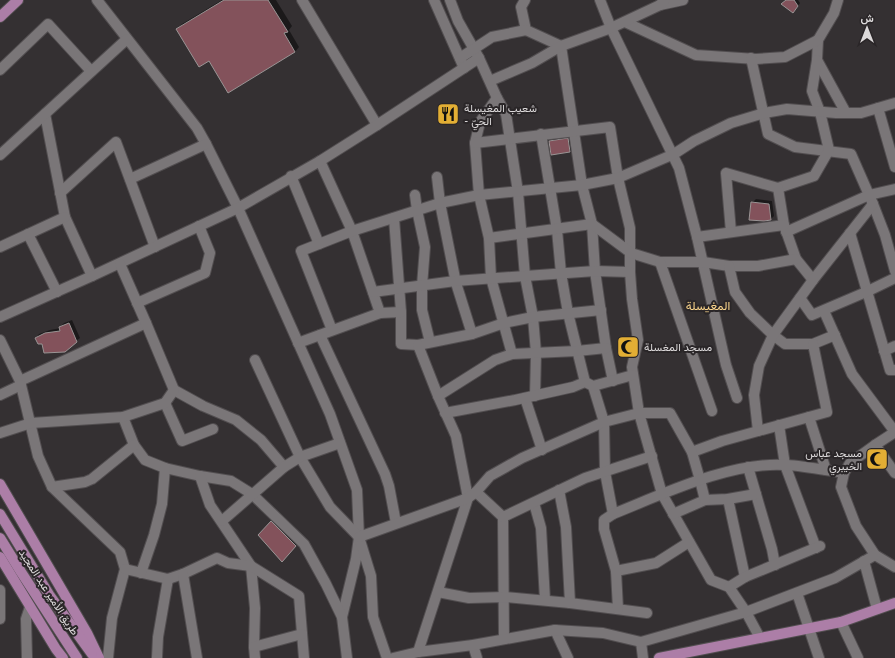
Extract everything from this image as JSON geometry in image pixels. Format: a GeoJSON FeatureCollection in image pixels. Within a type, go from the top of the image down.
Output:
{"type":"FeatureCollection","features":[{"type":"Feature","properties":{"kind":"main road"},"geometry":{"type":"LineString","coordinates":[[0,17],[18,0]]}},
{"type":"Feature","properties":{"kind":"main road"},"geometry":{"type":"LineString","coordinates":[[0,484],[87,633],[99,658]]}},
{"type":"Feature","properties":{"kind":"main road","name":"طريق الأمير عبد المجيد"},"geometry":{"type":"LineString","coordinates":[[0,514],[50,596],[95,658]]}},
{"type":"Feature","properties":{"kind":"main road","name":"طريق الأمير عبد المجيد"},"geometry":{"type":"LineString","coordinates":[[0,538],[77,658]]}},
{"type":"Feature","properties":{"kind":"main road"},"geometry":{"type":"LineString","coordinates":[[0,557],[3,568],[63,658]]}},
{"type":"Feature","properties":{"kind":"main road"},"geometry":{"type":"LineString","coordinates":[[659,658],[841,622],[895,603]]}},
{"type":"Feature","properties":{"kind":"street"},"geometry":{"type":"LineString","coordinates":[[97,0],[197,128],[238,208],[330,414],[357,490],[359,537],[356,559],[342,617],[346,658]]}},
{"type":"Feature","properties":{"kind":"street"},"geometry":{"type":"LineString","coordinates":[[106,0],[120,31]]}},
{"type":"Feature","properties":{"kind":"street"},"geometry":{"type":"LineString","coordinates":[[302,0],[377,125]]}},
{"type":"Feature","properties":{"kind":"street"},"geometry":{"type":"LineString","coordinates":[[434,0],[464,68]]}},
{"type":"Feature","properties":{"kind":"street"},"geometry":{"type":"LineString","coordinates":[[450,0],[458,21],[474,48],[506,114],[518,192],[525,276],[533,317],[536,354],[530,397],[542,450]]}},
{"type":"Feature","properties":{"kind":"street"},"geometry":{"type":"LineString","coordinates":[[525,0],[521,7],[526,30]]}},
{"type":"Feature","properties":{"kind":"street"},"geometry":{"type":"LineString","coordinates":[[600,0],[611,28],[674,154],[679,168],[703,262],[726,364],[737,398]]}},
{"type":"Feature","properties":{"kind":"street"},"geometry":{"type":"LineString","coordinates":[[490,81],[532,64],[561,46],[625,22],[663,2],[684,0]]}},
{"type":"Feature","properties":{"kind":"street"},"geometry":{"type":"LineString","coordinates":[[731,232],[726,173],[778,188],[814,176],[829,150],[820,112],[812,91],[817,60],[818,40],[834,13],[838,0]]}},
{"type":"Feature","properties":{"kind":"street"},"geometry":{"type":"LineString","coordinates":[[625,22],[696,55],[751,58],[785,57],[818,40]]}},
{"type":"Feature","properties":{"kind":"street"},"geometry":{"type":"LineString","coordinates":[[0,70],[48,24],[91,71]]}},
{"type":"Feature","properties":{"kind":"street"},"geometry":{"type":"LineString","coordinates":[[460,58],[492,37],[526,30],[561,46]]}},
{"type":"Feature","properties":{"kind":"street"},"geometry":{"type":"LineString","coordinates":[[0,155],[127,39]]}},
{"type":"Feature","properties":{"kind":"street"},"geometry":{"type":"LineString","coordinates":[[561,46],[582,185],[592,224],[595,271],[606,348],[613,381]]}},
{"type":"Feature","properties":{"kind":"street"},"geometry":{"type":"LineString","coordinates":[[0,318],[120,264],[238,208],[291,176],[320,161],[479,58]]}},
{"type":"Feature","properties":{"kind":"street"},"geometry":{"type":"LineString","coordinates":[[751,58],[768,134],[795,147],[829,150],[851,154],[885,235],[895,271]]}},
{"type":"Feature","properties":{"kind":"street"},"geometry":{"type":"LineString","coordinates":[[817,60],[846,113]]}},
{"type":"Feature","properties":{"kind":"street"},"geometry":{"type":"LineString","coordinates":[[497,98],[480,122],[475,143],[479,195],[489,238],[491,278],[512,354]]}},
{"type":"Feature","properties":{"kind":"street"},"geometry":{"type":"LineString","coordinates":[[332,330],[302,252],[319,244],[352,231],[440,203],[479,195],[582,185],[618,178],[674,154],[694,141],[732,123],[764,113],[787,109],[820,112],[861,113],[895,103]]}},
{"type":"Feature","properties":{"kind":"street"},"geometry":{"type":"LineString","coordinates":[[878,108],[895,167]]}},
{"type":"Feature","properties":{"kind":"street"},"geometry":{"type":"LineString","coordinates":[[45,114],[65,217],[92,276]]}},
{"type":"Feature","properties":{"kind":"street"},"geometry":{"type":"LineString","coordinates":[[475,143],[541,134],[610,128],[618,178],[630,228],[630,272],[638,340],[632,367],[633,375],[639,413],[662,494],[711,580],[729,587],[746,612],[760,638]]}},
{"type":"Feature","properties":{"kind":"street"},"geometry":{"type":"LineString","coordinates":[[541,134],[568,313],[577,351],[604,422],[605,472],[613,514]]}},
{"type":"Feature","properties":{"kind":"street"},"geometry":{"type":"LineString","coordinates":[[60,193],[116,142],[156,247]]}},
{"type":"Feature","properties":{"kind":"street"},"geometry":{"type":"LineString","coordinates":[[130,179],[206,144]]}},
{"type":"Feature","properties":{"kind":"street"},"geometry":{"type":"LineString","coordinates":[[320,161],[352,231],[380,313]]}},
{"type":"Feature","properties":{"kind":"street"},"geometry":{"type":"LineString","coordinates":[[291,176],[319,244]]}},
{"type":"Feature","properties":{"kind":"street"},"geometry":{"type":"LineString","coordinates":[[437,177],[440,203],[455,281],[472,334]]}},
{"type":"Feature","properties":{"kind":"street"},"geometry":{"type":"LineString","coordinates":[[778,188],[785,228],[796,259],[813,280]]}},
{"type":"Feature","properties":{"kind":"street"},"geometry":{"type":"LineString","coordinates":[[697,237],[731,232],[785,228],[871,200],[895,189]]}},
{"type":"Feature","properties":{"kind":"street"},"geometry":{"type":"LineString","coordinates":[[415,195],[425,247],[422,310],[430,342]]}},
{"type":"Feature","properties":{"kind":"street"},"geometry":{"type":"LineString","coordinates":[[758,431],[754,395],[759,366],[773,335],[813,280],[850,234],[871,200]]}},
{"type":"Feature","properties":{"kind":"street"},"geometry":{"type":"LineString","coordinates":[[0,247],[65,217]]}},
{"type":"Feature","properties":{"kind":"street"},"geometry":{"type":"LineString","coordinates":[[394,218],[400,288],[401,344],[418,345],[472,334],[504,323],[533,317],[601,310]]}},
{"type":"Feature","properties":{"kind":"street"},"geometry":{"type":"LineString","coordinates":[[489,238],[592,224],[631,253],[660,262],[703,262],[729,266],[758,266],[796,259]]}},
{"type":"Feature","properties":{"kind":"street"},"geometry":{"type":"LineString","coordinates":[[137,302],[205,273],[210,253],[199,226]]}},
{"type":"Feature","properties":{"kind":"street"},"geometry":{"type":"LineString","coordinates":[[28,234],[57,292]]}},
{"type":"Feature","properties":{"kind":"street"},"geometry":{"type":"LineString","coordinates":[[850,234],[890,370],[895,370]]}},
{"type":"Feature","properties":{"kind":"street"},"geometry":{"type":"LineString","coordinates":[[660,262],[712,411]]}},
{"type":"Feature","properties":{"kind":"street"},"geometry":{"type":"LineString","coordinates":[[120,264],[174,390],[203,406],[236,420],[261,440],[284,467]]}},
{"type":"Feature","properties":{"kind":"street"},"geometry":{"type":"LineString","coordinates":[[729,266],[735,292],[750,313],[773,335],[786,344],[813,344],[835,335]]}},
{"type":"Feature","properties":{"kind":"street"},"geometry":{"type":"LineString","coordinates":[[373,292],[455,281],[491,278],[595,271],[630,272]]}},
{"type":"Feature","properties":{"kind":"street"},"geometry":{"type":"LineString","coordinates":[[800,298],[812,315],[824,311],[895,278]]}},
{"type":"Feature","properties":{"kind":"street"},"geometry":{"type":"LineString","coordinates":[[824,311],[852,374],[895,432],[875,444],[850,463],[844,473],[841,487],[856,526],[875,555],[895,567]]}},
{"type":"Feature","properties":{"kind":"street"},"geometry":{"type":"LineString","coordinates":[[298,343],[380,313],[401,312]]}},
{"type":"Feature","properties":{"kind":"street"},"geometry":{"type":"LineString","coordinates":[[0,395],[21,383],[146,323]]}},
{"type":"Feature","properties":{"kind":"street"},"geometry":{"type":"LineString","coordinates":[[320,335],[385,474],[389,486],[396,523]]}},
{"type":"Feature","properties":{"kind":"street"},"geometry":{"type":"LineString","coordinates":[[0,340],[21,383],[38,456],[52,487],[120,552],[125,569],[112,618],[108,658]]}},
{"type":"Feature","properties":{"kind":"street"},"geometry":{"type":"LineString","coordinates":[[692,452],[722,441],[827,412],[813,344]]}},
{"type":"Feature","properties":{"kind":"street"},"geometry":{"type":"LineString","coordinates":[[418,345],[445,413],[456,436],[472,495],[503,517]]}},
{"type":"Feature","properties":{"kind":"street"},"geometry":{"type":"LineString","coordinates":[[884,351],[895,346]]}},
{"type":"Feature","properties":{"kind":"street"},"geometry":{"type":"LineString","coordinates":[[438,396],[495,360],[512,354],[536,354],[606,348]]}},
{"type":"Feature","properties":{"kind":"street"},"geometry":{"type":"LineString","coordinates":[[255,360],[300,457],[330,507],[359,537],[371,576],[373,617],[387,658]]}},
{"type":"Feature","properties":{"kind":"street"},"geometry":{"type":"LineString","coordinates":[[445,413],[589,384],[613,381],[633,375]]}},
{"type":"Feature","properties":{"kind":"street"},"geometry":{"type":"LineString","coordinates":[[0,433],[30,423],[123,417],[165,403],[174,390]]}},
{"type":"Feature","properties":{"kind":"street"},"geometry":{"type":"LineString","coordinates":[[165,403],[182,441],[213,429]]}},
{"type":"Feature","properties":{"kind":"street"},"geometry":{"type":"LineString","coordinates":[[418,652],[472,495],[490,476],[522,458],[604,422],[639,413],[670,413],[692,452],[704,500]]}},
{"type":"Feature","properties":{"kind":"street"},"geometry":{"type":"LineString","coordinates":[[123,417],[134,445],[145,460],[165,468],[231,481],[252,494],[304,544],[342,617]]}},
{"type":"Feature","properties":{"kind":"street"},"geometry":{"type":"LineString","coordinates":[[808,417],[826,470]]}},
{"type":"Feature","properties":{"kind":"street"},"geometry":{"type":"LineString","coordinates":[[729,587],[745,577],[818,547],[785,464],[779,425]]}},
{"type":"Feature","properties":{"kind":"street"},"geometry":{"type":"LineString","coordinates":[[222,521],[284,467],[300,457],[340,443]]}},
{"type":"Feature","properties":{"kind":"street"},"geometry":{"type":"LineString","coordinates":[[875,444],[895,474]]}},
{"type":"Feature","properties":{"kind":"street"},"geometry":{"type":"LineString","coordinates":[[52,487],[85,482],[92,479],[134,445]]}},
{"type":"Feature","properties":{"kind":"street"},"geometry":{"type":"LineString","coordinates":[[503,517],[585,478],[652,456]]}},
{"type":"Feature","properties":{"kind":"street"},"geometry":{"type":"LineString","coordinates":[[618,609],[616,570],[604,529],[604,520],[613,514],[700,480],[748,467],[785,464],[844,473]]}},
{"type":"Feature","properties":{"kind":"street"},"geometry":{"type":"LineString","coordinates":[[748,467],[772,549],[775,565]]}},
{"type":"Feature","properties":{"kind":"street"},"geometry":{"type":"LineString","coordinates":[[141,573],[154,535],[162,504],[165,468]]}},
{"type":"Feature","properties":{"kind":"street"},"geometry":{"type":"LineString","coordinates":[[200,476],[210,505],[251,566],[255,608],[255,658]]}},
{"type":"Feature","properties":{"kind":"street"},"geometry":{"type":"LineString","coordinates":[[559,490],[566,526],[570,603]]}},
{"type":"Feature","properties":{"kind":"street"},"geometry":{"type":"LineString","coordinates":[[673,514],[704,500],[728,499],[756,494]]}},
{"type":"Feature","properties":{"kind":"street"},"geometry":{"type":"LineString","coordinates":[[359,537],[472,495]]}},
{"type":"Feature","properties":{"kind":"street"},"geometry":{"type":"LineString","coordinates":[[728,499],[745,577]]}},
{"type":"Feature","properties":{"kind":"street"},"geometry":{"type":"LineString","coordinates":[[534,502],[541,528],[545,600]]}},
{"type":"Feature","properties":{"kind":"street"},"geometry":{"type":"LineString","coordinates":[[503,517],[504,639]]}},
{"type":"Feature","properties":{"kind":"street"},"geometry":{"type":"LineString","coordinates":[[616,570],[656,563],[689,542]]}},
{"type":"Feature","properties":{"kind":"street"},"geometry":{"type":"LineString","coordinates":[[393,658],[418,652],[473,645],[555,630],[603,633],[641,642],[746,612],[835,578],[875,555]]}},
{"type":"Feature","properties":{"kind":"street"},"geometry":{"type":"LineString","coordinates":[[125,569],[168,579],[217,558],[228,563],[251,566],[299,596],[304,658]]}},
{"type":"Feature","properties":{"kind":"street"},"geometry":{"type":"LineString","coordinates":[[864,561],[878,609]]}},
{"type":"Feature","properties":{"kind":"street"},"geometry":{"type":"LineString","coordinates":[[182,574],[197,658]]}},
{"type":"Feature","properties":{"kind":"street"},"geometry":{"type":"LineString","coordinates":[[157,658],[158,637],[168,579]]}},
{"type":"Feature","properties":{"kind":"street"},"geometry":{"type":"LineString","coordinates":[[0,590],[0,619]]}},
{"type":"Feature","properties":{"kind":"street"},"geometry":{"type":"LineString","coordinates":[[438,592],[469,598],[504,596],[647,613]]}},
{"type":"Feature","properties":{"kind":"street"},"geometry":{"type":"LineString","coordinates":[[797,593],[819,658]]}},
{"type":"Feature","properties":{"kind":"street"},"geometry":{"type":"LineString","coordinates":[[26,658],[26,619],[30,607]]}},
{"type":"Feature","properties":{"kind":"street"},"geometry":{"type":"LineString","coordinates":[[841,622],[858,658]]}},
{"type":"Feature","properties":{"kind":"street"},"geometry":{"type":"LineString","coordinates":[[555,630],[568,658]]}},
{"type":"Feature","properties":{"kind":"street"},"geometry":{"type":"LineString","coordinates":[[254,647],[302,634]]}},
{"type":"Feature","properties":{"kind":"street"},"geometry":{"type":"LineString","coordinates":[[641,642],[643,658]]}},
{"type":"Feature","properties":{"kind":"street"},"geometry":{"type":"LineString","coordinates":[[473,645],[477,658]]}},
{"type":"Feature","properties":{"kind":"building"},"geometry":{"type":"Polygon","coordinates":[[[224,0],[268,0],[288,32],[284,33],[295,52],[228,93],[209,61],[199,67],[176,29],[224,0]]]}},
{"type":"Feature","properties":{"kind":"building"},"geometry":{"type":"Polygon","coordinates":[[[786,0],[794,0],[798,6],[793,13],[781,4],[786,0]]]}},
{"type":"Feature","properties":{"kind":"building"},"geometry":{"type":"Polygon","coordinates":[[[568,138],[570,152],[551,155],[549,141],[568,138]]]}},
{"type":"Feature","properties":{"kind":"building"},"geometry":{"type":"Polygon","coordinates":[[[751,202],[769,204],[771,220],[749,220],[751,202]]]}},
{"type":"Feature","properties":{"kind":"building"},"geometry":{"type":"Polygon","coordinates":[[[69,323],[77,342],[65,352],[44,353],[42,344],[38,344],[35,338],[45,333],[60,331],[59,327],[69,323]]]}},
{"type":"Feature","properties":{"kind":"building"},"geometry":{"type":"Polygon","coordinates":[[[623,339],[631,339],[628,356],[624,356],[623,339]]]}},
{"type":"Feature","properties":{"kind":"building"},"geometry":{"type":"Polygon","coordinates":[[[874,454],[881,465],[875,467],[870,457],[874,454]]]}},
{"type":"Feature","properties":{"kind":"building"},"geometry":{"type":"Polygon","coordinates":[[[271,521],[296,546],[282,562],[258,535],[271,521]]]}},
{"type":"Feature","properties":{"kind":"place","name":"شعيب المغيسلة - الحيّ"},"geometry":{"type":"Point","coordinates":[448,114]}},
{"type":"Feature","properties":{"kind":"place","name":"مسجد المغسلة"},"geometry":{"type":"Point","coordinates":[628,347]}},
{"type":"Feature","properties":{"kind":"place","name":"مسجد عباس الخيبري"},"geometry":{"type":"Point","coordinates":[877,459]}},
{"type":"Feature","properties":{"kind":"district","name":"المغيسلة"},"geometry":{"type":"Point","coordinates":[708,306]}}]}
